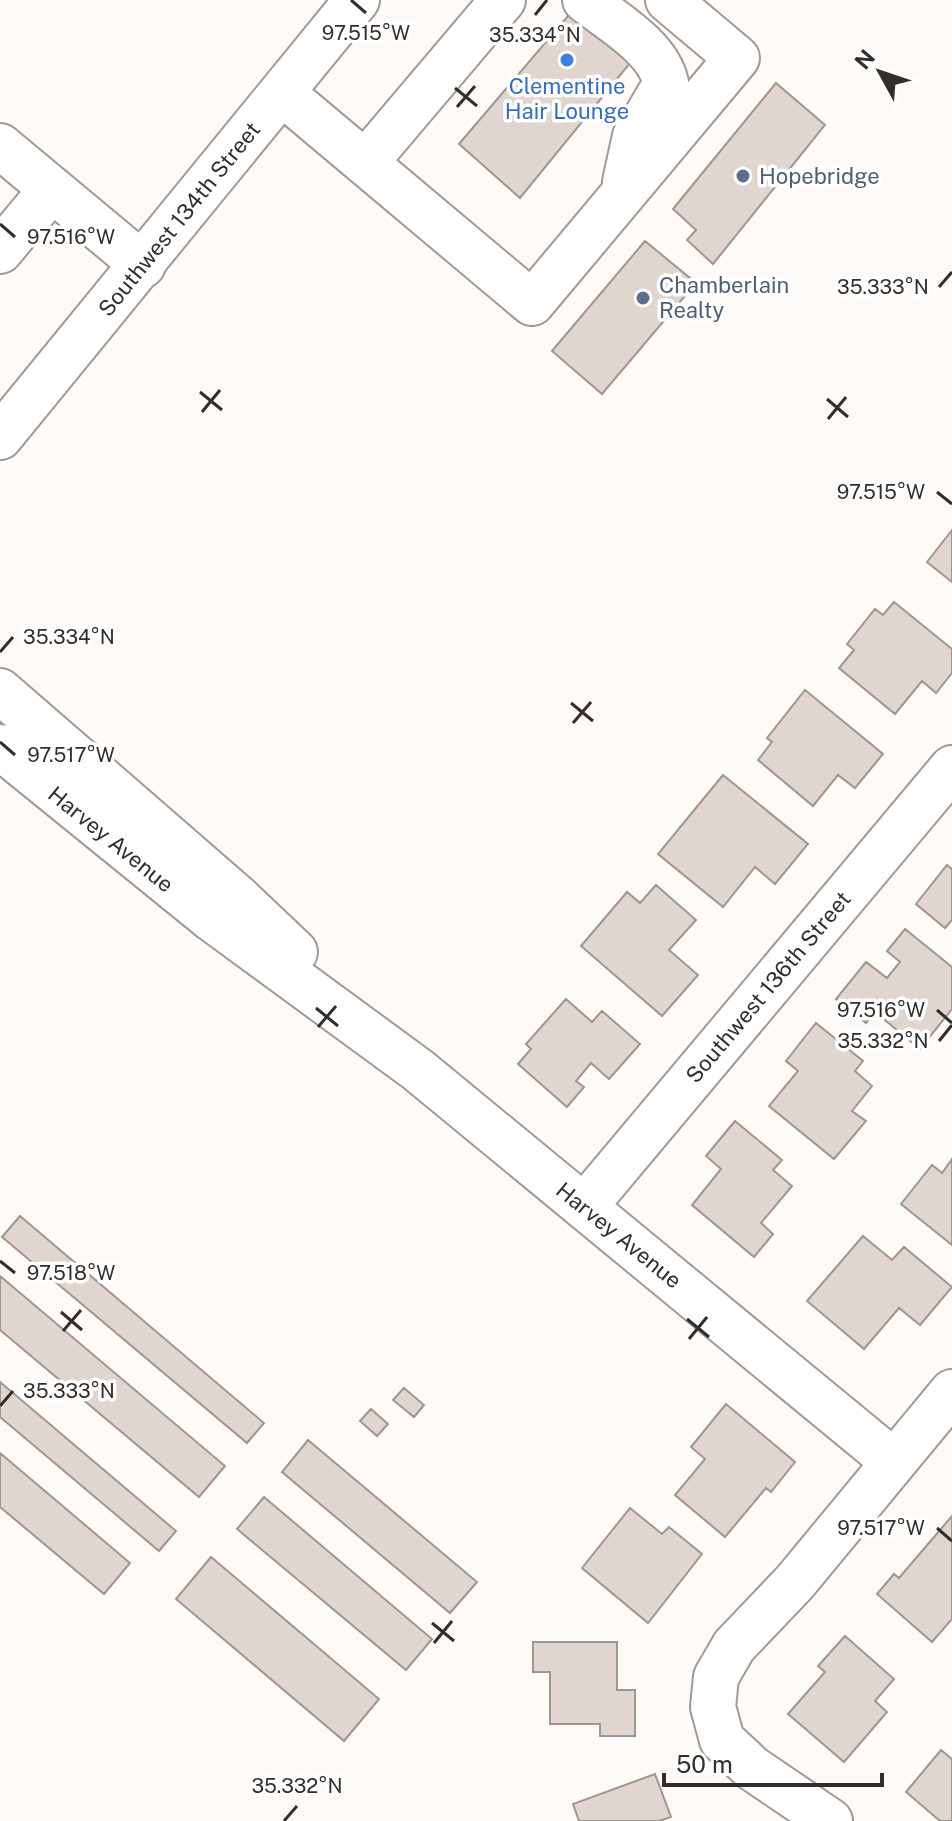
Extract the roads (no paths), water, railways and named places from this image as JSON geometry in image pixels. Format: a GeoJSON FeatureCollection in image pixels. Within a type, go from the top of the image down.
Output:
{"type":"FeatureCollection","features":[{"type":"Feature","properties":{"kind":"street","name":"Southwest 134th Street"},"geometry":{"type":"LineString","coordinates":[[0,437],[357,0]]}},
{"type":"Feature","properties":{"kind":"street"},"geometry":{"type":"LineString","coordinates":[[365,163],[503,0]]}},
{"type":"Feature","properties":{"kind":"street"},"geometry":{"type":"LineString","coordinates":[[585,0],[655,57],[666,83],[635,136],[629,171],[618,199]]}},
{"type":"Feature","properties":{"kind":"street"},"geometry":{"type":"LineString","coordinates":[[282,93],[532,303],[737,58],[668,0]]}},
{"type":"Feature","properties":{"kind":"street"},"geometry":{"type":"LineString","coordinates":[[0,146],[143,265]]}},
{"type":"Feature","properties":{"kind":"street"},"geometry":{"type":"LineString","coordinates":[[0,251],[52,189]]}},
{"type":"Feature","properties":{"kind":"street","name":"Harvey Avenue"},"geometry":{"type":"LineString","coordinates":[[0,691],[236,896],[418,1070]]}},
{"type":"Feature","properties":{"kind":"street","name":"Harvey Avenue"},"geometry":{"type":"LineString","coordinates":[[0,747],[212,919],[418,1070],[894,1462]]}},
{"type":"Feature","properties":{"kind":"street","name":"Southwest 136th Street"},"geometry":{"type":"LineString","coordinates":[[584,1207],[952,768]]}},
{"type":"Feature","properties":{"kind":"street"},"geometry":{"type":"LineString","coordinates":[[830,1821],[752,1768],[722,1740],[713,1707],[716,1677],[723,1659],[795,1582],[952,1392]]}},
{"type":"Feature","properties":{"kind":"place","name":"Clementine Hair Lounge"},"geometry":{"type":"Point","coordinates":[567,60]}},
{"type":"Feature","properties":{"kind":"place","name":"Hopebridge"},"geometry":{"type":"Point","coordinates":[743,176]}},
{"type":"Feature","properties":{"kind":"place","name":"Chamberlain Realty"},"geometry":{"type":"Point","coordinates":[643,298]}}]}
